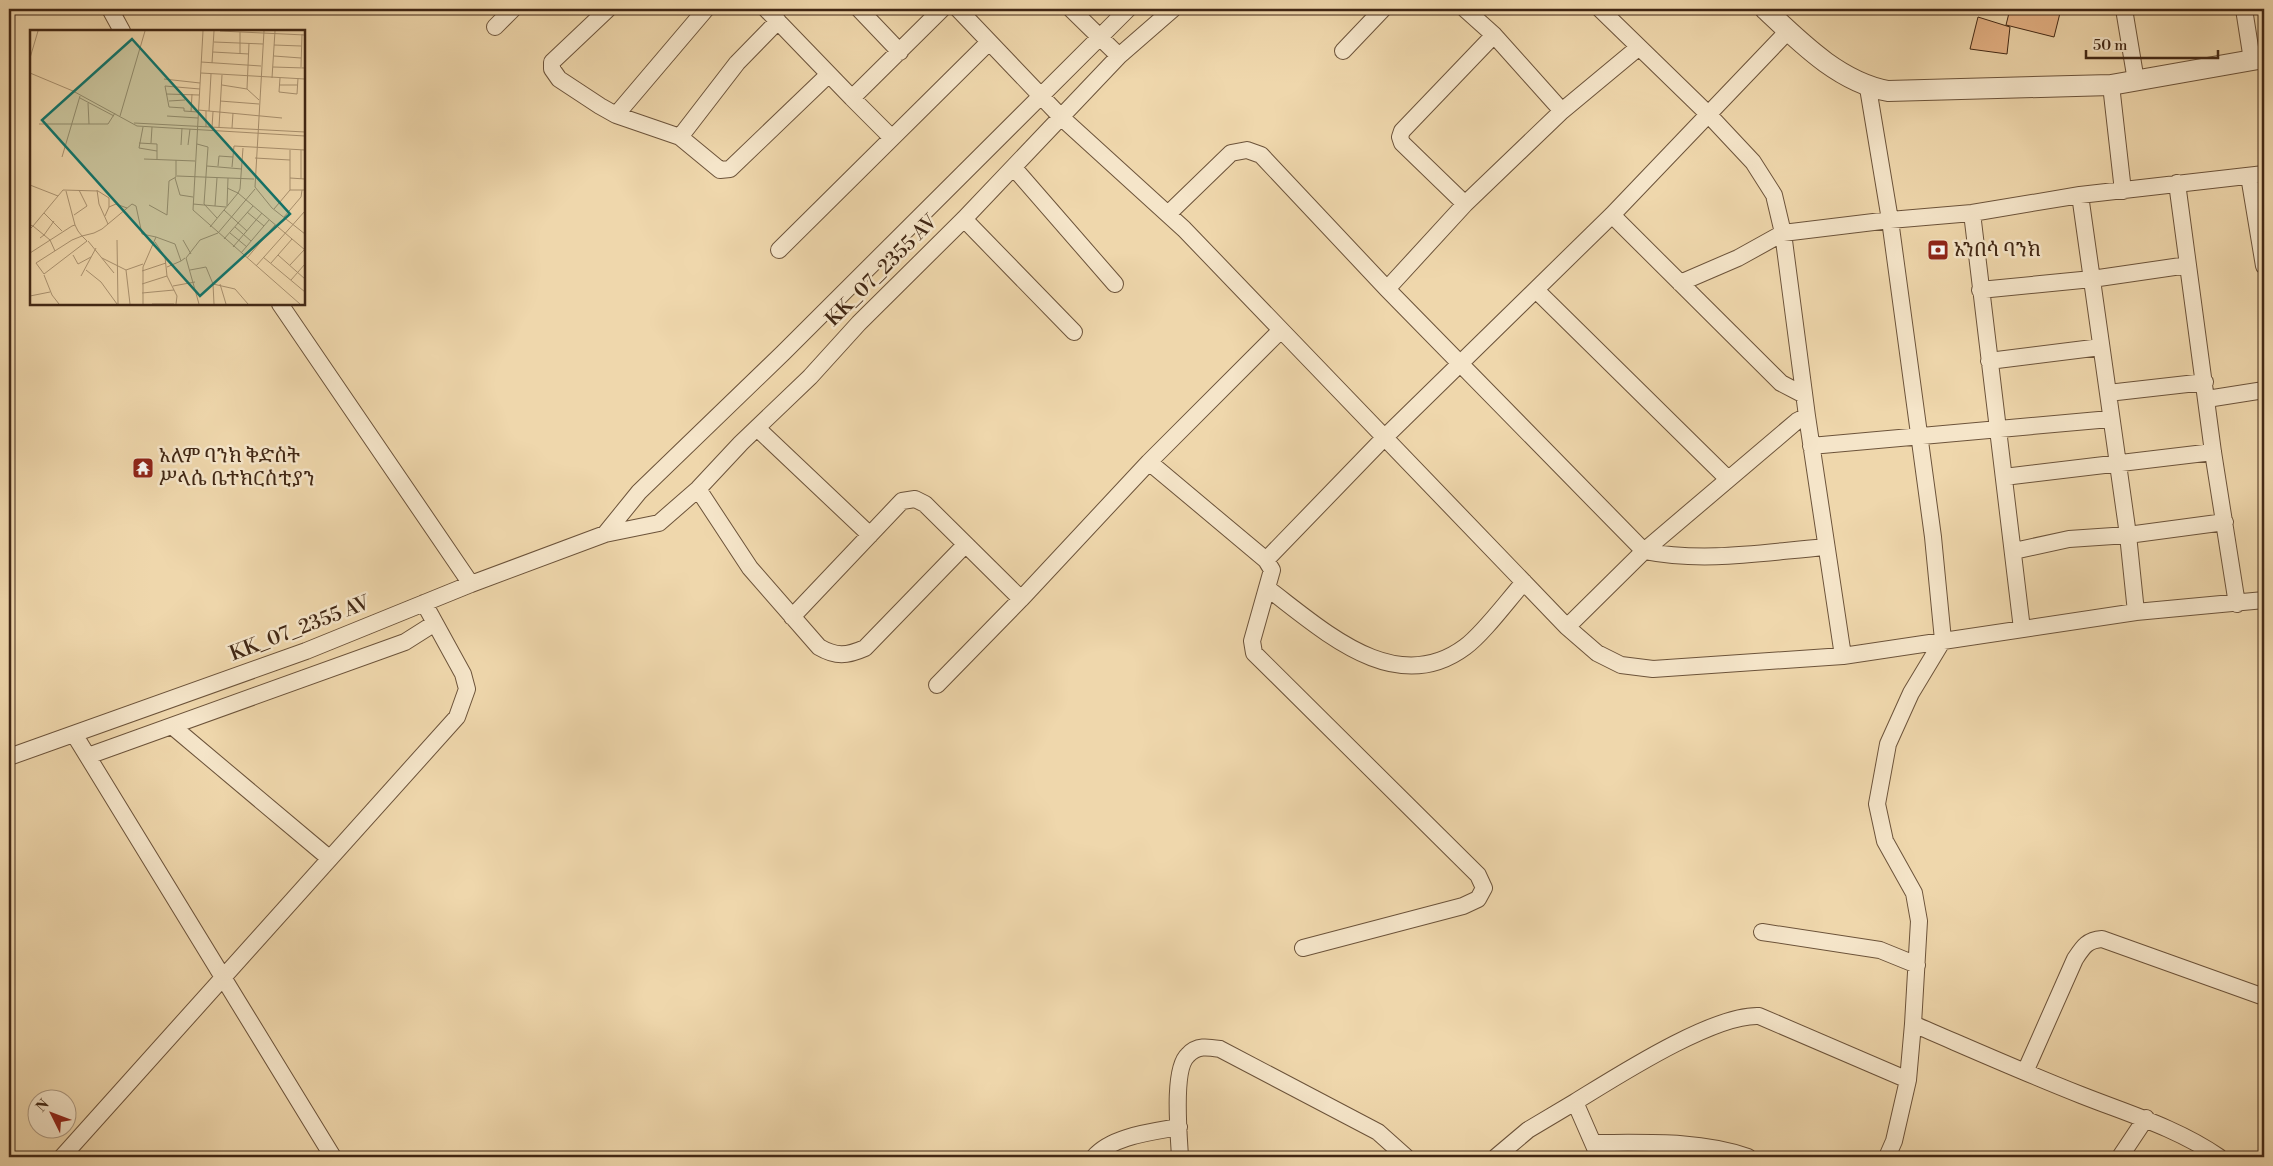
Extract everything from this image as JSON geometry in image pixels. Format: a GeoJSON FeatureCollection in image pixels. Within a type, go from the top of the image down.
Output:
{"type":"FeatureCollection","features":[{"type":"Feature","properties":{"kind":"street"},"geometry":{"type":"LineString","coordinates":[[110,9],[121,30]]}},
{"type":"Feature","properties":{"kind":"street"},"geometry":{"type":"LineString","coordinates":[[495,27],[513,9]]}},
{"type":"Feature","properties":{"kind":"street"},"geometry":{"type":"LineString","coordinates":[[608,9],[552,62],[552,69],[559,79],[616,115],[680,137],[720,170],[730,169],[828,75]]}},
{"type":"Feature","properties":{"kind":"street"},"geometry":{"type":"LineString","coordinates":[[616,115],[706,9]]}},
{"type":"Feature","properties":{"kind":"street"},"geometry":{"type":"LineString","coordinates":[[766,9],[828,75],[892,138]]}},
{"type":"Feature","properties":{"kind":"street"},"geometry":{"type":"LineString","coordinates":[[859,9],[900,52]]}},
{"type":"Feature","properties":{"kind":"street"},"geometry":{"type":"LineString","coordinates":[[852,98],[942,9]]}},
{"type":"Feature","properties":{"kind":"street"},"geometry":{"type":"LineString","coordinates":[[958,9],[1062,118],[1168,214],[1567,627],[1597,652],[1621,665],[1653,669],[1843,656],[2136,612],[2264,600]]}},
{"type":"Feature","properties":{"kind":"street"},"geometry":{"type":"LineString","coordinates":[[1071,9],[1119,56]]}},
{"type":"Feature","properties":{"kind":"street","name":"KK_07_2355 AV"},"geometry":{"type":"LineString","coordinates":[[605,534],[638,492],[770,366],[1042,97],[1098,36],[1128,9]]}},
{"type":"Feature","properties":{"kind":"street","name":"KK_07_2355 AV"},"geometry":{"type":"LineString","coordinates":[[9,757],[306,651],[471,584],[605,534],[659,523],[698,489],[964,219],[1119,56],[1173,9]]}},
{"type":"Feature","properties":{"kind":"street"},"geometry":{"type":"LineString","coordinates":[[1342,51],[1383,9]]}},
{"type":"Feature","properties":{"kind":"street"},"geometry":{"type":"LineString","coordinates":[[1465,9],[1494,35],[1562,111]]}},
{"type":"Feature","properties":{"kind":"street"},"geometry":{"type":"LineString","coordinates":[[1600,9],[1708,114],[1753,162],[1774,196],[1783,233],[1811,446],[1843,656]]}},
{"type":"Feature","properties":{"kind":"street"},"geometry":{"type":"LineString","coordinates":[[1765,9],[1827,63],[1868,88],[1888,91],[2111,85],[2258,59],[2244,9]]}},
{"type":"Feature","properties":{"kind":"street"},"geometry":{"type":"LineString","coordinates":[[2124,9],[2136,81]]}},
{"type":"Feature","properties":{"kind":"street"},"geometry":{"type":"LineString","coordinates":[[680,137],[737,63],[778,21]]}},
{"type":"Feature","properties":{"kind":"street"},"geometry":{"type":"LineString","coordinates":[[1266,560],[1384,438],[1462,365],[1612,215],[1788,31]]}},
{"type":"Feature","properties":{"kind":"street"},"geometry":{"type":"LineString","coordinates":[[1465,204],[1402,143],[1400,137],[1402,131],[1494,35]]}},
{"type":"Feature","properties":{"kind":"street"},"geometry":{"type":"LineString","coordinates":[[779,250],[989,42]]}},
{"type":"Feature","properties":{"kind":"street"},"geometry":{"type":"LineString","coordinates":[[1387,289],[1465,204],[1562,111],[1639,47]]}},
{"type":"Feature","properties":{"kind":"street"},"geometry":{"type":"LineString","coordinates":[[2111,85],[2123,191]]}},
{"type":"Feature","properties":{"kind":"street"},"geometry":{"type":"LineString","coordinates":[[1868,88],[1890,220],[1933,537],[1943,640],[1911,692],[1888,744],[1877,804],[1885,841],[1914,893],[1919,921],[1908,1080],[1894,1141],[1888,1157]]}},
{"type":"Feature","properties":{"kind":"street"},"geometry":{"type":"LineString","coordinates":[[1168,214],[1231,153],[1247,150],[1261,155],[1387,289],[1644,551],[1672,556],[1704,558],[1826,546]]}},
{"type":"Feature","properties":{"kind":"street"},"geometry":{"type":"LineString","coordinates":[[1014,168],[1115,284]]}},
{"type":"Feature","properties":{"kind":"street"},"geometry":{"type":"LineString","coordinates":[[1680,283],[1738,258],[1783,233],[1890,220],[1972,213],[2080,195],[2256,175],[2264,266]]}},
{"type":"Feature","properties":{"kind":"street"},"geometry":{"type":"LineString","coordinates":[[2177,183],[2213,452],[2236,604]]}},
{"type":"Feature","properties":{"kind":"street"},"geometry":{"type":"LineString","coordinates":[[2080,195],[2116,463],[2128,535],[2136,612]]}},
{"type":"Feature","properties":{"kind":"street"},"geometry":{"type":"LineString","coordinates":[[1972,213],[2022,629]]}},
{"type":"Feature","properties":{"kind":"street"},"geometry":{"type":"LineString","coordinates":[[1612,215],[1781,383],[1804,395]]}},
{"type":"Feature","properties":{"kind":"street"},"geometry":{"type":"LineString","coordinates":[[964,219],[1074,332]]}},
{"type":"Feature","properties":{"kind":"street"},"geometry":{"type":"LineString","coordinates":[[1980,290],[2092,279],[2188,265]]}},
{"type":"Feature","properties":{"kind":"street"},"geometry":{"type":"LineString","coordinates":[[1536,290],[1728,479]]}},
{"type":"Feature","properties":{"kind":"street"},"geometry":{"type":"LineString","coordinates":[[281,305],[471,584]]}},
{"type":"Feature","properties":{"kind":"street"},"geometry":{"type":"LineString","coordinates":[[937,685],[1021,599],[1149,462],[1281,330]]}},
{"type":"Feature","properties":{"kind":"street"},"geometry":{"type":"LineString","coordinates":[[1989,361],[2101,347]]}},
{"type":"Feature","properties":{"kind":"street"},"geometry":{"type":"LineString","coordinates":[[2108,393],[2205,382]]}},
{"type":"Feature","properties":{"kind":"street"},"geometry":{"type":"LineString","coordinates":[[2207,399],[2264,390]]}},
{"type":"Feature","properties":{"kind":"street"},"geometry":{"type":"LineString","coordinates":[[1567,627],[1644,551],[1797,421],[1807,416]]}},
{"type":"Feature","properties":{"kind":"street"},"geometry":{"type":"LineString","coordinates":[[1811,446],[2110,418]]}},
{"type":"Feature","properties":{"kind":"street"},"geometry":{"type":"LineString","coordinates":[[757,428],[870,535]]}},
{"type":"Feature","properties":{"kind":"street"},"geometry":{"type":"LineString","coordinates":[[2004,477],[2213,452]]}},
{"type":"Feature","properties":{"kind":"street"},"geometry":{"type":"LineString","coordinates":[[1149,462],[1266,560],[1272,570],[1252,641],[1254,653],[1478,875],[1484,888],[1478,899],[1463,906],[1303,948]]}},
{"type":"Feature","properties":{"kind":"street"},"geometry":{"type":"LineString","coordinates":[[698,489],[750,568],[819,647],[831,654],[848,656],[865,648],[965,545]]}},
{"type":"Feature","properties":{"kind":"street"},"geometry":{"type":"LineString","coordinates":[[792,617],[902,501],[914,499],[925,504],[1021,599]]}},
{"type":"Feature","properties":{"kind":"street"},"geometry":{"type":"LineString","coordinates":[[2014,551],[2069,539],[2128,535],[2225,522]]}},
{"type":"Feature","properties":{"kind":"street"},"geometry":{"type":"LineString","coordinates":[[1267,588],[1340,643],[1382,663],[1429,665],[1449,658],[1468,646],[1524,582]]}},
{"type":"Feature","properties":{"kind":"street"},"geometry":{"type":"LineString","coordinates":[[62,1157],[222,976],[457,717],[467,689],[463,674],[424,603]]}},
{"type":"Feature","properties":{"kind":"street"},"geometry":{"type":"LineString","coordinates":[[88,756],[405,642],[435,623]]}},
{"type":"Feature","properties":{"kind":"street"},"geometry":{"type":"LineString","coordinates":[[172,726],[329,858]]}},
{"type":"Feature","properties":{"kind":"street"},"geometry":{"type":"LineString","coordinates":[[74,734],[333,1157]]}},
{"type":"Feature","properties":{"kind":"street"},"geometry":{"type":"LineString","coordinates":[[1762,932],[1880,950],[1917,965]]}},
{"type":"Feature","properties":{"kind":"street"},"geometry":{"type":"LineString","coordinates":[[2025,1072],[2075,960],[2091,939],[2102,938],[2264,997]]}},
{"type":"Feature","properties":{"kind":"street"},"geometry":{"type":"LineString","coordinates":[[1496,1157],[1528,1130],[1637,1065],[1693,1036],[1747,1016],[1759,1016],[1908,1080]]}},
{"type":"Feature","properties":{"kind":"street"},"geometry":{"type":"LineString","coordinates":[[1913,1024],[2025,1072],[2146,1118],[2194,1140],[2220,1157]]}},
{"type":"Feature","properties":{"kind":"street"},"geometry":{"type":"LineString","coordinates":[[1180,1157],[1179,1127],[1182,1062],[1188,1054],[1203,1046],[1220,1049],[1378,1132],[1406,1157]]}},
{"type":"Feature","properties":{"kind":"street"},"geometry":{"type":"LineString","coordinates":[[1575,1102],[1596,1150],[1676,1143],[1728,1150],[1748,1157]]}},
{"type":"Feature","properties":{"kind":"street"},"geometry":{"type":"LineString","coordinates":[[2120,1157],[2146,1118]]}},
{"type":"Feature","properties":{"kind":"street"},"geometry":{"type":"LineString","coordinates":[[1094,1157],[1098,1152],[1133,1135],[1179,1127]]}},
{"type":"Feature","properties":{"kind":"building"},"geometry":{"type":"Polygon","coordinates":[[[2010,9],[2061,9],[2054,37],[2006,25],[2010,9]]]}},
{"type":"Feature","properties":{"kind":"building"},"geometry":{"type":"Polygon","coordinates":[[[1978,17],[2010,27],[2007,54],[1970,49],[1978,17]]]}},
{"type":"Feature","properties":{"kind":"place","name":"አንበሳ ባንክ"},"geometry":{"type":"Point","coordinates":[1938,250]}},
{"type":"Feature","properties":{"kind":"place","name":"አለም ባንክ ቅድስት ሥላሴ ቤተክርስቲያን"},"geometry":{"type":"Point","coordinates":[143,468]}}]}
